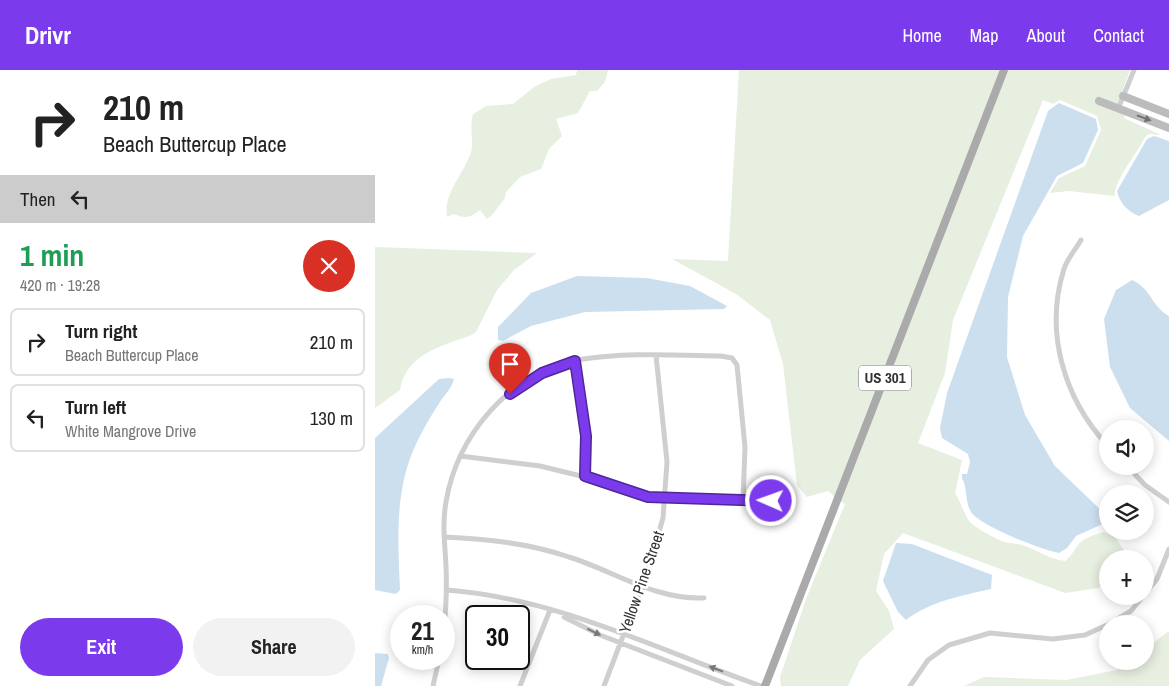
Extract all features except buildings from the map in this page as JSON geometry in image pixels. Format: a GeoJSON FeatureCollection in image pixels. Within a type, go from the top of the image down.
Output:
{"type":"FeatureCollection","features":[{"type":"Feature","properties":{"kind":"main road","name":"US 301"},"geometry":{"type":"LineString","coordinates":[[765,686],[1004,70]]}},
{"type":"Feature","properties":{"kind":"street"},"geometry":{"type":"LineString","coordinates":[[1118,109],[1134,70]]}},
{"type":"Feature","properties":{"kind":"street"},"geometry":{"type":"LineString","coordinates":[[1123,96],[1169,114]]}},
{"type":"Feature","properties":{"kind":"street"},"geometry":{"type":"LineString","coordinates":[[1099,101],[1169,128]]}},
{"type":"Feature","properties":{"kind":"street"},"geometry":{"type":"LineString","coordinates":[[1081,240],[1064,268],[1058,294],[1055,331],[1060,361],[1076,404],[1099,434]]}},
{"type":"Feature","properties":{"kind":"street"},"geometry":{"type":"LineString","coordinates":[[446,605],[447,590],[444,537],[446,502],[460,456],[483,419],[502,400],[542,373],[575,361],[599,357],[656,355],[721,356],[732,358],[737,365],[745,447],[743,500]]}},
{"type":"Feature","properties":{"kind":"street","name":"Yellow Pine Street"},"geometry":{"type":"LineString","coordinates":[[603,686],[642,587],[656,545],[666,498],[665,429],[656,355]]}},
{"type":"Feature","properties":{"kind":"street"},"geometry":{"type":"LineString","coordinates":[[575,361],[586,436],[585,476]]}},
{"type":"Feature","properties":{"kind":"street"},"geometry":{"type":"LineString","coordinates":[[460,456],[523,463],[585,476],[636,495],[666,498],[785,502]]}},
{"type":"Feature","properties":{"kind":"street"},"geometry":{"type":"LineString","coordinates":[[1136,475],[1145,485],[1169,502]]}},
{"type":"Feature","properties":{"kind":"street"},"geometry":{"type":"LineString","coordinates":[[444,537],[500,541],[548,550],[580,560],[642,587],[681,598],[703,598]]}},
{"type":"Feature","properties":{"kind":"street"},"geometry":{"type":"LineString","coordinates":[[1154,582],[1169,549]]}},
{"type":"Feature","properties":{"kind":"street"},"geometry":{"type":"LineString","coordinates":[[447,590],[502,596],[550,610],[624,634],[761,686]]}},
{"type":"Feature","properties":{"kind":"street"},"geometry":{"type":"LineString","coordinates":[[1123,615],[1135,605]]}},
{"type":"Feature","properties":{"kind":"street"},"geometry":{"type":"LineString","coordinates":[[550,610],[620,643],[732,686]]}},
{"type":"Feature","properties":{"kind":"street"},"geometry":{"type":"LineString","coordinates":[[520,686],[550,610]]}},
{"type":"Feature","properties":{"kind":"street"},"geometry":{"type":"LineString","coordinates":[[910,686],[928,660],[949,645],[990,633],[1053,639],[1085,635],[1099,628]]}},
{"type":"Feature","properties":{"kind":"street"},"geometry":{"type":"LineString","coordinates":[[433,686],[437,670]]}},
{"type":"Feature","properties":{"kind":"green space"},"geometry":{"type":"Polygon","coordinates":[[[577,70],[608,70],[605,82],[597,91],[590,91],[578,113],[556,119],[562,136],[549,149],[541,169],[520,177],[506,192],[505,198],[487,219],[480,210],[468,217],[454,214],[447,217],[448,200],[471,152],[473,114],[486,106],[513,104],[534,87],[551,79],[576,75],[577,70]]]}},
{"type":"Feature","properties":{"kind":"green space"},"geometry":{"type":"Polygon","coordinates":[[[739,70],[1001,70],[835,497],[828,491],[807,497],[797,485],[783,364],[770,320],[736,294],[672,259],[728,261],[739,70]]]}},
{"type":"Feature","properties":{"kind":"green space"},"geometry":{"type":"Polygon","coordinates":[[[1007,70],[1130,70],[1117,105],[1098,97],[1095,103],[1125,115],[1124,118],[1161,135],[1149,134],[1145,137],[1122,175],[1115,190],[1115,196],[1069,191],[1050,193],[1059,178],[1085,166],[1101,130],[1097,116],[1060,100],[1053,104],[1043,100],[953,320],[945,373],[918,443],[962,460],[955,493],[969,521],[994,537],[1065,561],[1083,540],[1090,537],[1099,534],[1099,540],[1117,540],[1124,550],[1099,550],[1099,588],[1065,593],[903,533],[884,554],[876,591],[889,611],[894,629],[860,660],[848,686],[781,686],[780,677],[806,599],[845,504],[840,501],[1007,70]]]}},
{"type":"Feature","properties":{"kind":"green space"},"geometry":{"type":"Polygon","coordinates":[[[375,247],[537,253],[514,270],[497,290],[476,332],[437,348],[417,360],[409,368],[400,390],[375,408],[375,247]]]}},
{"type":"Feature","properties":{"kind":"green space"},"geometry":{"type":"Polygon","coordinates":[[[1169,631],[1169,686],[964,686],[984,677],[1066,680],[1117,670],[1154,670],[1154,642],[1169,631]]]}},
{"type":"Feature","properties":{"kind":"water"},"geometry":{"type":"Polygon","coordinates":[[[1059,103],[1096,119],[1098,130],[1083,163],[1057,176],[1023,236],[1008,297],[1007,357],[1025,415],[1055,466],[1099,508],[1099,526],[1076,536],[1067,548],[1059,553],[1012,537],[986,524],[971,512],[962,479],[962,474],[967,474],[970,462],[968,454],[942,438],[940,428],[947,393],[1048,111],[1059,103]]]}},
{"type":"Feature","properties":{"kind":"water"},"geometry":{"type":"Polygon","coordinates":[[[1154,136],[1169,141],[1169,200],[1139,216],[1125,206],[1117,191],[1147,139],[1154,136]]]}},
{"type":"Feature","properties":{"kind":"water"},"geometry":{"type":"Polygon","coordinates":[[[577,276],[647,278],[690,286],[727,306],[724,309],[585,312],[531,326],[503,341],[498,340],[498,327],[531,293],[577,276]]]}},
{"type":"Feature","properties":{"kind":"water"},"geometry":{"type":"Polygon","coordinates":[[[1132,280],[1144,288],[1158,307],[1169,316],[1169,441],[1154,428],[1154,420],[1144,420],[1130,408],[1110,367],[1104,319],[1116,290],[1132,280]]]}},
{"type":"Feature","properties":{"kind":"water"},"geometry":{"type":"Polygon","coordinates":[[[439,379],[454,379],[453,383],[419,437],[404,478],[398,534],[400,590],[396,594],[375,590],[375,438],[439,379]]]}},
{"type":"Feature","properties":{"kind":"water"},"geometry":{"type":"Polygon","coordinates":[[[896,543],[912,544],[992,575],[991,589],[957,597],[925,608],[906,620],[898,612],[883,581],[896,543]]]}},
{"type":"Feature","properties":{"kind":"water"},"geometry":{"type":"Polygon","coordinates":[[[375,653],[388,654],[389,658],[381,686],[375,686],[375,653]]]}},
{"type":"Feature","properties":{"kind":"route"},"geometry":{"type":"LineString","coordinates":[[510,394],[542,373],[562,364],[575,361],[586,436],[585,476],[630,493],[648,497],[771,501]]}}]}
